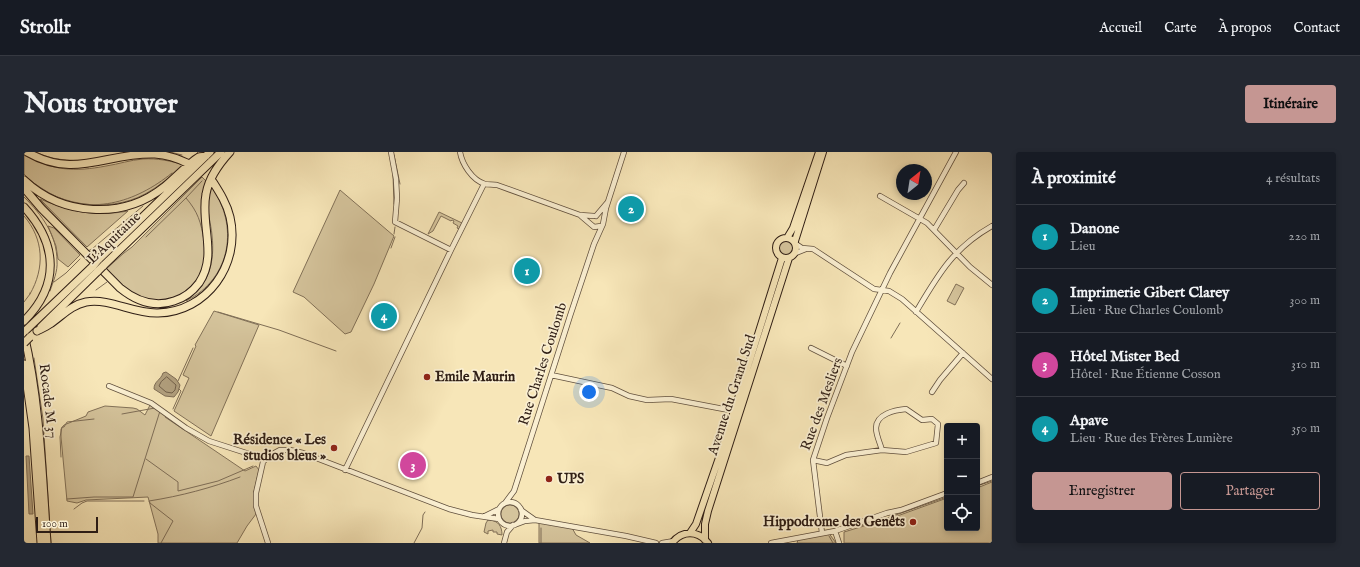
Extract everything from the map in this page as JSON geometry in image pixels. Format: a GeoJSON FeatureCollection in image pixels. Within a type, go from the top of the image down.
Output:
{"type":"FeatureCollection","features":[{"type":"Feature","properties":{"kind":"highway"},"geometry":{"type":"LineString","coordinates":[[27,152],[46,161],[64,165],[83,165],[149,154],[171,156],[187,162]]}},
{"type":"Feature","properties":{"kind":"highway","name":"L'Aquitaine"},"geometry":{"type":"LineString","coordinates":[[24,343],[26,328],[98,266],[221,152]]}},
{"type":"Feature","properties":{"kind":"highway"},"geometry":{"type":"LineString","coordinates":[[24,188],[41,208],[120,288],[144,302],[163,304],[179,300],[185,296],[196,287],[203,277],[209,253],[204,214],[206,193],[215,170],[230,152]]}},
{"type":"Feature","properties":{"kind":"highway"},"geometry":{"type":"LineString","coordinates":[[24,180],[42,194],[65,205],[91,210],[112,209],[135,204],[150,196],[163,188],[199,157],[208,154]]}},
{"type":"Feature","properties":{"kind":"highway","name":"L'Aquitaine"},"geometry":{"type":"LineString","coordinates":[[26,328],[37,331],[98,266],[208,154]]}},
{"type":"Feature","properties":{"kind":"highway"},"geometry":{"type":"LineString","coordinates":[[37,331],[50,325],[70,308],[84,303],[104,302],[138,311],[166,312],[190,305],[207,294],[223,273],[229,258],[232,242],[232,225],[227,208],[209,178]]}},
{"type":"Feature","properties":{"kind":"highway"},"geometry":{"type":"LineString","coordinates":[[24,207],[42,230],[47,244],[50,261],[49,279],[45,292],[26,328]]}},
{"type":"Feature","properties":{"kind":"highway","name":"Rocade M 37"},"geometry":{"type":"LineString","coordinates":[[26,328],[38,411],[47,543]]}},
{"type":"Feature","properties":{"kind":"highway","name":"Rocade M 37"},"geometry":{"type":"LineString","coordinates":[[24,364],[34,444],[41,543]]}},
{"type":"Feature","properties":{"kind":"main road"},"geometry":{"type":"LineString","coordinates":[[787,238],[793,228],[818,152]]}},
{"type":"Feature","properties":{"kind":"main road"},"geometry":{"type":"LineString","coordinates":[[795,243],[787,238],[781,239],[776,246],[777,252],[785,258],[796,253],[795,243],[823,152]]}},
{"type":"Feature","properties":{"kind":"main road","name":"Avenue du Grand Sud"},"geometry":{"type":"LineString","coordinates":[[690,533],[700,511],[785,258]]}},
{"type":"Feature","properties":{"kind":"main road","name":"Avenue du Grand Sud"},"geometry":{"type":"LineString","coordinates":[[706,541],[705,524],[708,510],[785,258]]}},
{"type":"Feature","properties":{"kind":"main road"},"geometry":{"type":"LineString","coordinates":[[673,542],[681,535],[690,533],[698,535],[706,541]]}},
{"type":"Feature","properties":{"kind":"street"},"geometry":{"type":"LineString","coordinates":[[391,152],[396,179],[396,222],[451,250]]}},
{"type":"Feature","properties":{"kind":"street"},"geometry":{"type":"LineString","coordinates":[[460,152],[466,168],[484,184],[497,185],[580,215],[600,216],[603,219]]}},
{"type":"Feature","properties":{"kind":"street","name":"Rue Charles Coulomb"},"geometry":{"type":"LineString","coordinates":[[505,503],[514,491],[550,375],[601,226],[624,152]]}},
{"type":"Feature","properties":{"kind":"street","name":"Rue des Mesliers"},"geometry":{"type":"LineString","coordinates":[[822,533],[813,460],[827,418],[852,352],[893,267],[956,152]]}},
{"type":"Feature","properties":{"kind":"street"},"geometry":{"type":"LineString","coordinates":[[934,230],[958,190],[964,183]]}},
{"type":"Feature","properties":{"kind":"street"},"geometry":{"type":"LineString","coordinates":[[345,470],[484,184]]}},
{"type":"Feature","properties":{"kind":"street"},"geometry":{"type":"LineString","coordinates":[[880,196],[926,223],[992,286]]}},
{"type":"Feature","properties":{"kind":"street","name":"Rue Charles Coulomb"},"geometry":{"type":"LineString","coordinates":[[594,244],[594,226],[591,221],[609,200]]}},
{"type":"Feature","properties":{"kind":"street"},"geometry":{"type":"LineString","coordinates":[[580,215],[594,226],[601,226]]}},
{"type":"Feature","properties":{"kind":"street"},"geometry":{"type":"LineString","coordinates":[[916,312],[936,278],[956,252],[969,241],[992,226]]}},
{"type":"Feature","properties":{"kind":"street"},"geometry":{"type":"LineString","coordinates":[[795,243],[806,248],[813,249],[874,289],[889,291],[902,299],[992,379]]}},
{"type":"Feature","properties":{"kind":"street"},"geometry":{"type":"LineString","coordinates":[[796,253],[806,248]]}},
{"type":"Feature","properties":{"kind":"street"},"geometry":{"type":"LineString","coordinates":[[811,348],[847,366]]}},
{"type":"Feature","properties":{"kind":"street"},"geometry":{"type":"LineString","coordinates":[[932,392],[940,380],[963,353]]}},
{"type":"Feature","properties":{"kind":"street"},"geometry":{"type":"LineString","coordinates":[[550,375],[612,388],[630,396],[647,400],[671,399],[734,411]]}},
{"type":"Feature","properties":{"kind":"street"},"geometry":{"type":"LineString","coordinates":[[109,386],[151,403],[190,431],[209,441],[265,460]]}},
{"type":"Feature","properties":{"kind":"street"},"geometry":{"type":"LineString","coordinates":[[813,460],[827,463],[846,455],[882,450],[908,452],[935,444],[938,424],[932,419],[922,420],[906,409],[884,415],[879,419],[876,427],[882,450]]}},
{"type":"Feature","properties":{"kind":"street"},"geometry":{"type":"LineString","coordinates":[[268,543],[256,506],[256,493],[263,462],[280,450],[303,453],[435,505],[459,513],[500,520],[506,525],[535,520],[626,536],[656,543]]}},
{"type":"Feature","properties":{"kind":"street"},"geometry":{"type":"LineString","coordinates":[[980,482],[992,477]]}},
{"type":"Feature","properties":{"kind":"street"},"geometry":{"type":"LineString","coordinates":[[514,491],[517,504],[521,510],[535,520]]}},
{"type":"Feature","properties":{"kind":"street"},"geometry":{"type":"LineString","coordinates":[[771,543],[835,531],[887,513],[901,510],[944,494]]}},
{"type":"Feature","properties":{"kind":"street"},"geometry":{"type":"LineString","coordinates":[[484,517],[499,509],[505,503],[509,502],[517,504]]}},
{"type":"Feature","properties":{"kind":"street"},"geometry":{"type":"LineString","coordinates":[[499,509],[505,541]]}},
{"type":"Feature","properties":{"kind":"street"},"geometry":{"type":"LineString","coordinates":[[505,541],[507,532],[521,518],[521,510]]}},
{"type":"Feature","properties":{"kind":"street"},"geometry":{"type":"LineString","coordinates":[[835,531],[839,543]]}},
{"type":"Feature","properties":{"kind":"street"},"geometry":{"type":"LineString","coordinates":[[662,543],[673,542]]}},
{"type":"Feature","properties":{"kind":"shaded area"},"geometry":{"type":"Polygon","coordinates":[[[24,154],[44,164],[64,169],[95,168],[143,159],[164,160],[185,165],[150,191],[130,200],[114,204],[81,204],[65,200],[36,185],[24,174],[24,154]]]}},
{"type":"Feature","properties":{"kind":"shaded area"},"geometry":{"type":"Polygon","coordinates":[[[202,177],[207,182],[204,270],[198,280],[178,298],[152,302],[127,291],[105,270],[132,247],[202,177]]]}},
{"type":"Feature","properties":{"kind":"shaded area"},"geometry":{"type":"Polygon","coordinates":[[[211,186],[220,201],[225,217],[228,233],[226,250],[222,265],[213,279],[201,291],[186,301],[194,294],[205,280],[211,264],[213,245],[208,197],[211,186]]]}},
{"type":"Feature","properties":{"kind":"shaded area"},"geometry":{"type":"Polygon","coordinates":[[[340,190],[394,236],[374,284],[351,332],[345,334],[304,297],[293,292],[340,190]]]}},
{"type":"Feature","properties":{"kind":"shaded area"},"geometry":{"type":"Polygon","coordinates":[[[40,199],[62,207],[83,212],[116,213],[128,211],[87,247],[40,199]]]}},
{"type":"Feature","properties":{"kind":"shaded area"},"geometry":{"type":"Polygon","coordinates":[[[439,212],[462,223],[459,229],[457,228],[458,226],[453,223],[454,221],[441,216],[433,231],[428,234],[439,212]]]}},
{"type":"Feature","properties":{"kind":"shaded area"},"geometry":{"type":"Polygon","coordinates":[[[48,226],[54,228],[80,255],[68,267],[58,259],[56,246],[48,226]]]}},
{"type":"Feature","properties":{"kind":"shaded area"},"geometry":{"type":"Polygon","coordinates":[[[783,241],[789,241],[793,245],[793,251],[789,255],[783,255],[779,251],[779,245],[783,241]]]}},
{"type":"Feature","properties":{"kind":"shaded area"},"geometry":{"type":"Polygon","coordinates":[[[956,284],[964,288],[955,305],[947,301],[956,284]]]}},
{"type":"Feature","properties":{"kind":"shaded area"},"geometry":{"type":"Polygon","coordinates":[[[214,311],[259,325],[211,436],[174,411],[189,378],[183,375],[196,346],[195,345],[214,311]]]}},
{"type":"Feature","properties":{"kind":"shaded area"},"geometry":{"type":"Polygon","coordinates":[[[151,403],[167,414],[165,417],[245,471],[256,466],[259,470],[254,492],[256,514],[237,543],[158,543],[158,534],[148,497],[86,500],[77,503],[67,501],[61,437],[61,429],[64,425],[86,416],[88,412],[105,406],[133,408],[145,415],[151,403]]]}},
{"type":"Feature","properties":{"kind":"shaded area","name":"Hippodrome des Genêts"},"geometry":{"type":"Polygon","coordinates":[[[992,482],[992,543],[844,543],[844,532],[900,515],[944,499],[944,531],[980,531],[980,487],[992,482]]]}},
{"type":"Feature","properties":{"kind":"shaded area"},"geometry":{"type":"Polygon","coordinates":[[[506,505],[514,505],[519,510],[517,521],[514,523],[506,523],[501,518],[501,510],[506,505]]]}},
{"type":"Feature","properties":{"kind":"shaded area"},"geometry":{"type":"Polygon","coordinates":[[[488,520],[499,524],[502,535],[497,534],[497,532],[493,532],[493,530],[488,531],[488,534],[484,532],[488,520]]]}},
{"type":"Feature","properties":{"kind":"shaded area"},"geometry":{"type":"Polygon","coordinates":[[[539,521],[571,526],[576,535],[590,543],[539,543],[539,521]]]}},
{"type":"Feature","properties":{"kind":"shaded area"},"geometry":{"type":"Polygon","coordinates":[[[828,532],[836,543],[797,543],[799,537],[828,532]]]}},
{"type":"Feature","properties":{"kind":"water"},"geometry":{"type":"Polygon","coordinates":[[[166,372],[176,379],[180,385],[178,392],[174,397],[165,396],[154,389],[156,382],[163,373],[166,372]]]}},
{"type":"Feature","properties":{"kind":"water"},"geometry":{"type":"Polygon","coordinates":[[[26,456],[29,456],[33,514],[29,514],[26,456]]]}},
{"type":"Feature","properties":{"kind":"waterway"},"geometry":{"type":"LineString","coordinates":[[36,152],[48,157],[60,159],[86,160]]}},
{"type":"Feature","properties":{"kind":"waterway"},"geometry":{"type":"LineString","coordinates":[[170,152],[182,155]]}},
{"type":"Feature","properties":{"kind":"waterway"},"geometry":{"type":"LineString","coordinates":[[195,155],[198,152]]}},
{"type":"Feature","properties":{"kind":"waterway"},"geometry":{"type":"LineString","coordinates":[[394,155],[400,184]]}},
{"type":"Feature","properties":{"kind":"waterway"},"geometry":{"type":"LineString","coordinates":[[66,168],[87,167],[128,159]]}},
{"type":"Feature","properties":{"kind":"waterway"},"geometry":{"type":"LineString","coordinates":[[24,174],[31,181],[46,191],[62,199],[95,205],[127,199],[143,192],[172,173]]}},
{"type":"Feature","properties":{"kind":"waterway"},"geometry":{"type":"LineString","coordinates":[[393,175],[394,204]]}},
{"type":"Feature","properties":{"kind":"waterway"},"geometry":{"type":"LineString","coordinates":[[186,198],[202,181]]}},
{"type":"Feature","properties":{"kind":"waterway"},"geometry":{"type":"LineString","coordinates":[[36,194],[36,196],[85,247]]}},
{"type":"Feature","properties":{"kind":"waterway"},"geometry":{"type":"LineString","coordinates":[[24,197],[42,218],[54,243],[57,269],[50,291]]}},
{"type":"Feature","properties":{"kind":"waterway"},"geometry":{"type":"LineString","coordinates":[[146,237],[186,198],[198,218],[202,228],[204,241]]}},
{"type":"Feature","properties":{"kind":"waterway"},"geometry":{"type":"LineString","coordinates":[[88,251],[143,206]]}},
{"type":"Feature","properties":{"kind":"waterway"},"geometry":{"type":"LineString","coordinates":[[24,216],[31,225],[35,234],[39,244],[40,254],[38,274],[30,294]]}},
{"type":"Feature","properties":{"kind":"waterway"},"geometry":{"type":"LineString","coordinates":[[394,234],[395,227]]}},
{"type":"Feature","properties":{"kind":"waterway"},"geometry":{"type":"LineString","coordinates":[[59,232],[83,256]]}},
{"type":"Feature","properties":{"kind":"waterway"},"geometry":{"type":"LineString","coordinates":[[391,248],[395,237]]}},
{"type":"Feature","properties":{"kind":"waterway"},"geometry":{"type":"LineString","coordinates":[[54,282],[66,273],[80,259]]}},
{"type":"Feature","properties":{"kind":"waterway"},"geometry":{"type":"LineString","coordinates":[[96,290],[107,282]]}},
{"type":"Feature","properties":{"kind":"waterway"},"geometry":{"type":"LineString","coordinates":[[24,302],[30,293]]}},
{"type":"Feature","properties":{"kind":"waterway"},"geometry":{"type":"LineString","coordinates":[[218,312],[279,330],[336,351]]}},
{"type":"Feature","properties":{"kind":"waterway"},"geometry":{"type":"LineString","coordinates":[[891,338],[900,323]]}},
{"type":"Feature","properties":{"kind":"waterway"},"geometry":{"type":"LineString","coordinates":[[178,381],[193,348]]}},
{"type":"Feature","properties":{"kind":"waterway"},"geometry":{"type":"LineString","coordinates":[[34,358],[43,419],[51,543]]}},
{"type":"Feature","properties":{"kind":"waterway"},"geometry":{"type":"LineString","coordinates":[[173,409],[181,391],[179,389]]}},
{"type":"Feature","properties":{"kind":"waterway"},"geometry":{"type":"LineString","coordinates":[[122,414],[155,408]]}},
{"type":"Feature","properties":{"kind":"waterway"},"geometry":{"type":"LineString","coordinates":[[67,499],[133,497],[160,411]]}},
{"type":"Feature","properties":{"kind":"waterway"},"geometry":{"type":"LineString","coordinates":[[61,457],[60,437],[62,427],[64,427],[67,422],[94,419]]}},
{"type":"Feature","properties":{"kind":"waterway"},"geometry":{"type":"LineString","coordinates":[[146,459],[178,482],[178,491],[218,481],[253,466]]}},
{"type":"Feature","properties":{"kind":"waterway"},"geometry":{"type":"LineString","coordinates":[[161,543],[173,521],[149,501],[196,491],[240,477]]}},
{"type":"Feature","properties":{"kind":"waterway"},"geometry":{"type":"LineString","coordinates":[[980,485],[992,481]]}},
{"type":"Feature","properties":{"kind":"waterway"},"geometry":{"type":"LineString","coordinates":[[857,527],[944,498]]}},
{"type":"Feature","properties":{"kind":"waterway"},"geometry":{"type":"LineString","coordinates":[[74,509],[87,501],[144,501]]}},
{"type":"Feature","properties":{"kind":"waterway"},"geometry":{"type":"LineString","coordinates":[[414,543],[422,528],[423,515],[425,512]]}},
{"type":"Feature","properties":{"kind":"waterway"},"geometry":{"type":"LineString","coordinates":[[541,528],[541,543]]}},
{"type":"Feature","properties":{"kind":"waterway"},"geometry":{"type":"LineString","coordinates":[[829,536],[833,543]]}},
{"type":"Feature","properties":{"kind":"place","name":"Imprimerie Gibert Clarey"},"geometry":{"type":"Point","coordinates":[631,209]}},
{"type":"Feature","properties":{"kind":"place","name":"Danone"},"geometry":{"type":"Point","coordinates":[527,271]}},
{"type":"Feature","properties":{"kind":"place","name":"Apave"},"geometry":{"type":"Point","coordinates":[384,316]}},
{"type":"Feature","properties":{"kind":"place","name":"Emile Maurin"},"geometry":{"type":"Point","coordinates":[427,377]}},
{"type":"Feature","properties":{"kind":"place","name":"Résidence « Les studios bleus »"},"geometry":{"type":"Point","coordinates":[334,448]}},
{"type":"Feature","properties":{"kind":"place","name":"Hôtel Mister Bed"},"geometry":{"type":"Point","coordinates":[413,465]}},
{"type":"Feature","properties":{"kind":"place","name":"UPS"},"geometry":{"type":"Point","coordinates":[549,479]}},
{"type":"Feature","properties":{"kind":"place","name":"Hippodrome des Genêts"},"geometry":{"type":"Point","coordinates":[913,522]}}]}
